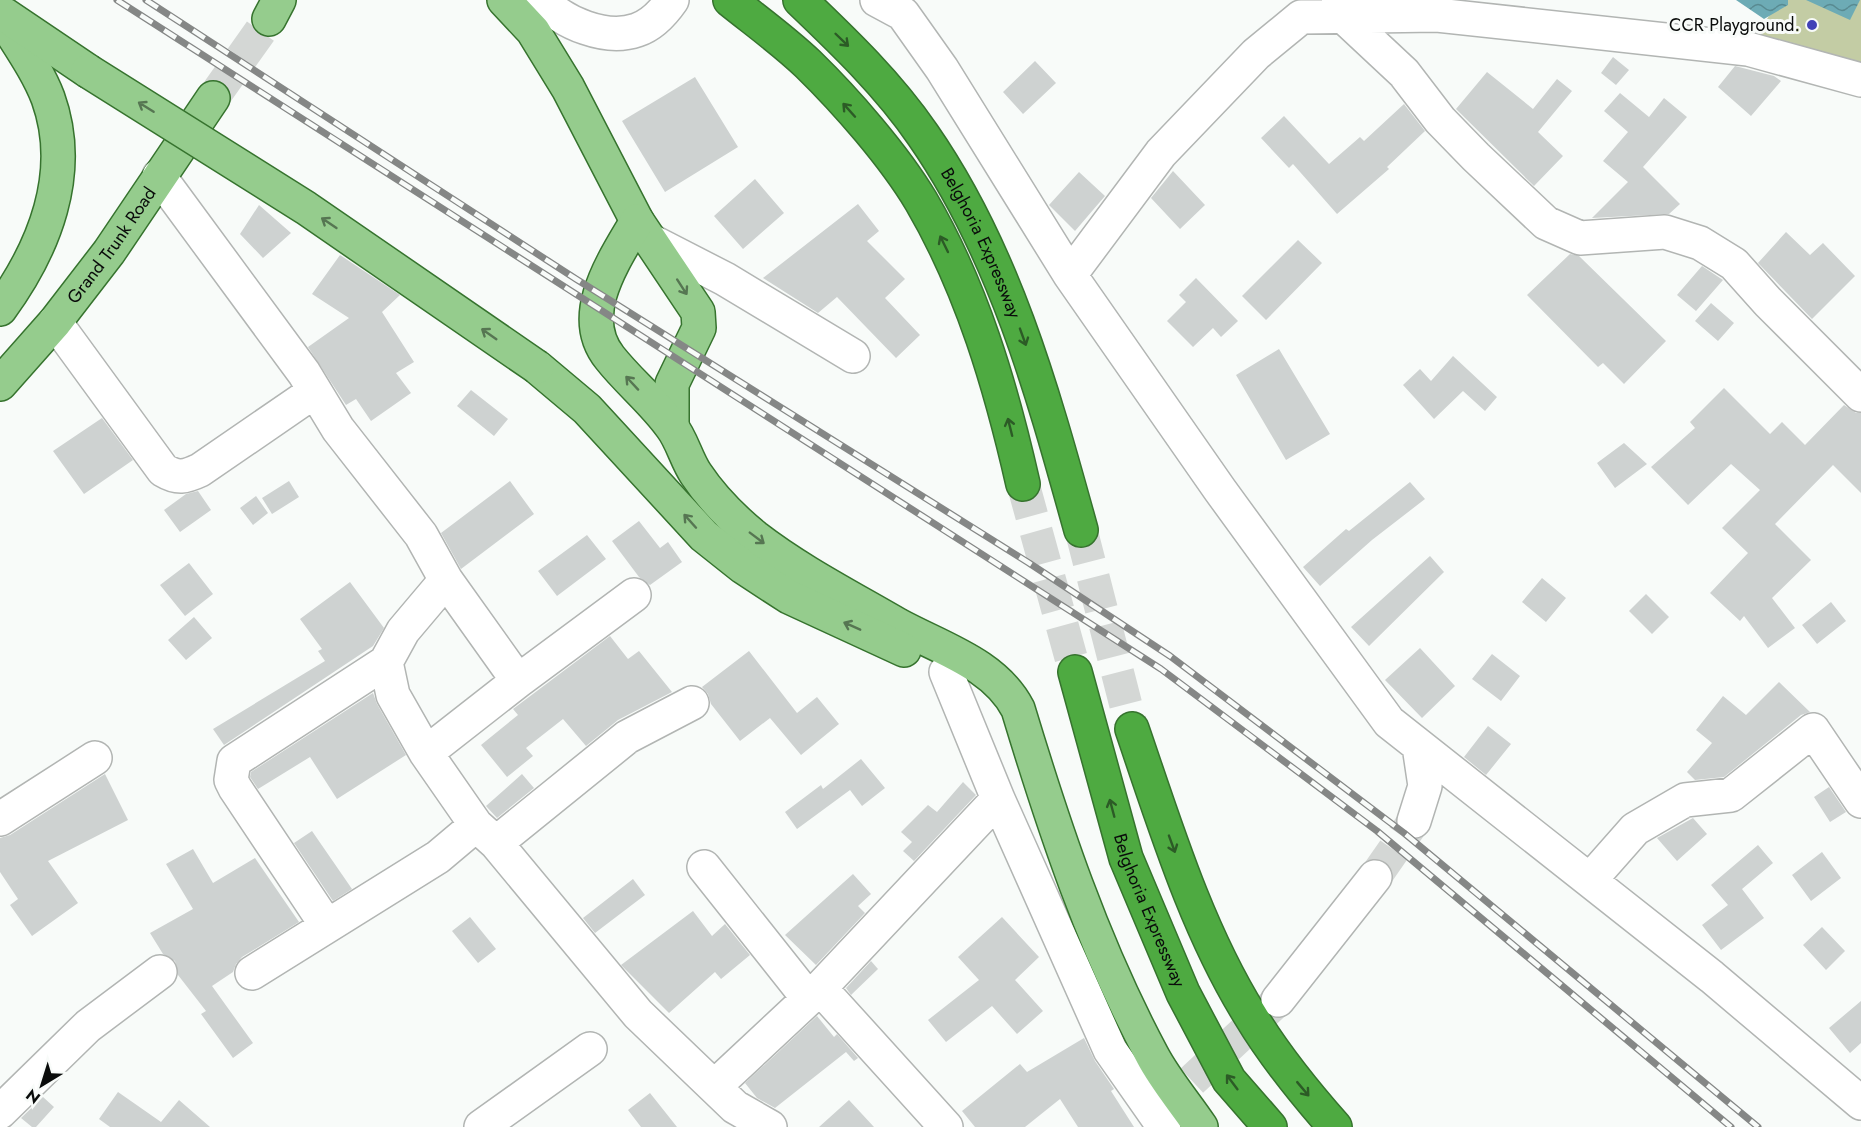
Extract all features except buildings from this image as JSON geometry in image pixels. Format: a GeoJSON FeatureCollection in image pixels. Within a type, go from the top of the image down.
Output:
{"type":"FeatureCollection","features":[{"type":"Feature","properties":{"kind":"highway","name":"Belghoria Expressway"},"geometry":{"type":"LineString","coordinates":[[730,0],[808,64],[888,154],[926,209],[969,301],[1009,421],[1023,484]]}},
{"type":"Feature","properties":{"kind":"highway","name":"Belghoria Expressway"},"geometry":{"type":"LineString","coordinates":[[800,0],[861,58],[922,134],[985,242],[1039,382],[1082,530]]}},
{"type":"Feature","properties":{"kind":"highway","name":"Belghoria Expressway"},"geometry":{"type":"LineString","coordinates":[[1075,672],[1126,858],[1183,993],[1229,1080],[1270,1127]]}},
{"type":"Feature","properties":{"kind":"highway"},"geometry":{"type":"LineString","coordinates":[[1132,729],[1183,873],[1216,952],[1249,1014],[1292,1076],[1335,1127]]}},
{"type":"Feature","properties":{"kind":"main road"},"geometry":{"type":"LineString","coordinates":[[504,0],[533,31],[568,88],[645,231],[698,312],[699,328],[672,384],[672,426]]}},
{"type":"Feature","properties":{"kind":"main road"},"geometry":{"type":"LineString","coordinates":[[0,13],[306,208],[537,367],[587,409],[704,536],[743,567],[789,597],[952,652],[998,681],[1011,694],[1026,734],[1066,863],[1111,972],[1153,1057],[1201,1127]]}},
{"type":"Feature","properties":{"kind":"main road"},"geometry":{"type":"LineString","coordinates":[[0,13],[47,97],[56,125],[58,160],[54,196],[43,238],[24,276],[0,309]]}},
{"type":"Feature","properties":{"kind":"main road","name":"Grand Trunk Road"},"geometry":{"type":"LineString","coordinates":[[0,384],[55,322],[109,252],[213,98]]}},
{"type":"Feature","properties":{"kind":"main road"},"geometry":{"type":"LineString","coordinates":[[645,231],[610,267],[596,308],[596,324],[608,356],[672,426],[696,473],[722,507],[754,536],[1002,711],[1026,734]]}},
{"type":"Feature","properties":{"kind":"street"},"geometry":{"type":"LineString","coordinates":[[542,0],[578,26],[608,33],[636,31],[659,18],[672,0]]}},
{"type":"Feature","properties":{"kind":"street"},"geometry":{"type":"LineString","coordinates":[[878,0],[903,14],[942,69],[1070,275],[1220,490],[1389,722],[1712,977],[1861,1103]]}},
{"type":"Feature","properties":{"kind":"street"},"geometry":{"type":"LineString","coordinates":[[1070,275],[1161,153],[1256,54],[1301,17],[1338,8],[1437,15],[1748,50],[1861,80]]}},
{"type":"Feature","properties":{"kind":"street"},"geometry":{"type":"LineString","coordinates":[[1338,8],[1404,73],[1440,120],[1546,223],[1580,238],[1665,232],[1700,243],[1734,264],[1768,302],[1861,395]]}},
{"type":"Feature","properties":{"kind":"street"},"geometry":{"type":"LineString","coordinates":[[159,176],[304,373],[338,429],[421,535],[446,580],[518,681]]}},
{"type":"Feature","properties":{"kind":"street"},"geometry":{"type":"LineString","coordinates":[[645,231],[853,356]]}},
{"type":"Feature","properties":{"kind":"street"},"geometry":{"type":"LineString","coordinates":[[55,322],[163,470],[174,477],[186,477],[200,470],[315,391]]}},
{"type":"Feature","properties":{"kind":"street"},"geometry":{"type":"LineString","coordinates":[[327,926],[234,788],[231,770],[234,761],[386,662],[403,631],[446,580]]}},
{"type":"Feature","properties":{"kind":"street"},"geometry":{"type":"LineString","coordinates":[[426,753],[634,595]]}},
{"type":"Feature","properties":{"kind":"street"},"geometry":{"type":"LineString","coordinates":[[386,662],[393,695],[426,753],[486,834],[638,1014],[735,1107],[770,1127]]}},
{"type":"Feature","properties":{"kind":"street"},"geometry":{"type":"LineString","coordinates":[[946,672],[998,799],[1110,1050],[1153,1123]]}},
{"type":"Feature","properties":{"kind":"street"},"geometry":{"type":"LineString","coordinates":[[252,973],[438,856],[486,834],[627,737],[693,704]]}},
{"type":"Feature","properties":{"kind":"street"},"geometry":{"type":"LineString","coordinates":[[1590,880],[1635,829],[1685,800],[1731,795],[1813,730],[1861,801]]}},
{"type":"Feature","properties":{"kind":"street"},"geometry":{"type":"LineString","coordinates":[[1414,821],[1425,786],[1419,746]]}},
{"type":"Feature","properties":{"kind":"street"},"geometry":{"type":"LineString","coordinates":[[0,819],[95,758]]}},
{"type":"Feature","properties":{"kind":"street"},"geometry":{"type":"LineString","coordinates":[[714,1087],[814,993],[998,799]]}},
{"type":"Feature","properties":{"kind":"street"},"geometry":{"type":"LineString","coordinates":[[704,867],[814,993],[946,1127]]}},
{"type":"Feature","properties":{"kind":"street"},"geometry":{"type":"LineString","coordinates":[[1278,1000],[1375,877]]}},
{"type":"Feature","properties":{"kind":"street"},"geometry":{"type":"LineString","coordinates":[[0,1112],[88,1026],[160,972]]}},
{"type":"Feature","properties":{"kind":"street"},"geometry":{"type":"LineString","coordinates":[[480,1127],[590,1049]]}},
{"type":"Feature","properties":{"kind":"green space","name":"CCR Playground."},"geometry":{"type":"Polygon","coordinates":[[[1779,0],[1861,0],[1861,80],[1748,49],[1779,0]]]}},
{"type":"Feature","properties":{"kind":"water"},"geometry":{"type":"Polygon","coordinates":[[[1736,0],[1788,0],[1788,5],[1764,19],[1736,0]]]}},
{"type":"Feature","properties":{"kind":"water"},"geometry":{"type":"Polygon","coordinates":[[[1806,0],[1860,0],[1850,20],[1806,0]]]}},
{"type":"Feature","properties":{"kind":"tunnel"},"geometry":{"type":"LineString","coordinates":[[213,98],[269,19]]}},
{"type":"Feature","properties":{"kind":"tunnel"},"geometry":{"type":"LineString","coordinates":[[1023,484],[1075,672]]}},
{"type":"Feature","properties":{"kind":"tunnel"},"geometry":{"type":"LineString","coordinates":[[1081,530],[1132,729]]}},
{"type":"Feature","properties":{"kind":"tunnel"},"geometry":{"type":"LineString","coordinates":[[1375,877],[1414,821]]}},
{"type":"Feature","properties":{"kind":"tunnel"},"geometry":{"type":"LineString","coordinates":[[1156,1114],[1274,1004]]}},
{"type":"Feature","properties":{"kind":"railway"},"geometry":{"type":"LineString","coordinates":[[117,0],[1161,669],[1377,831],[1731,1127]]}},
{"type":"Feature","properties":{"kind":"railway"},"geometry":{"type":"LineString","coordinates":[[146,0],[576,279],[1029,563],[1170,656],[1404,833],[1758,1127]]}},
{"type":"Feature","properties":{"kind":"place","name":"CCR Playground."},"geometry":{"type":"Point","coordinates":[1812,25]}}]}
